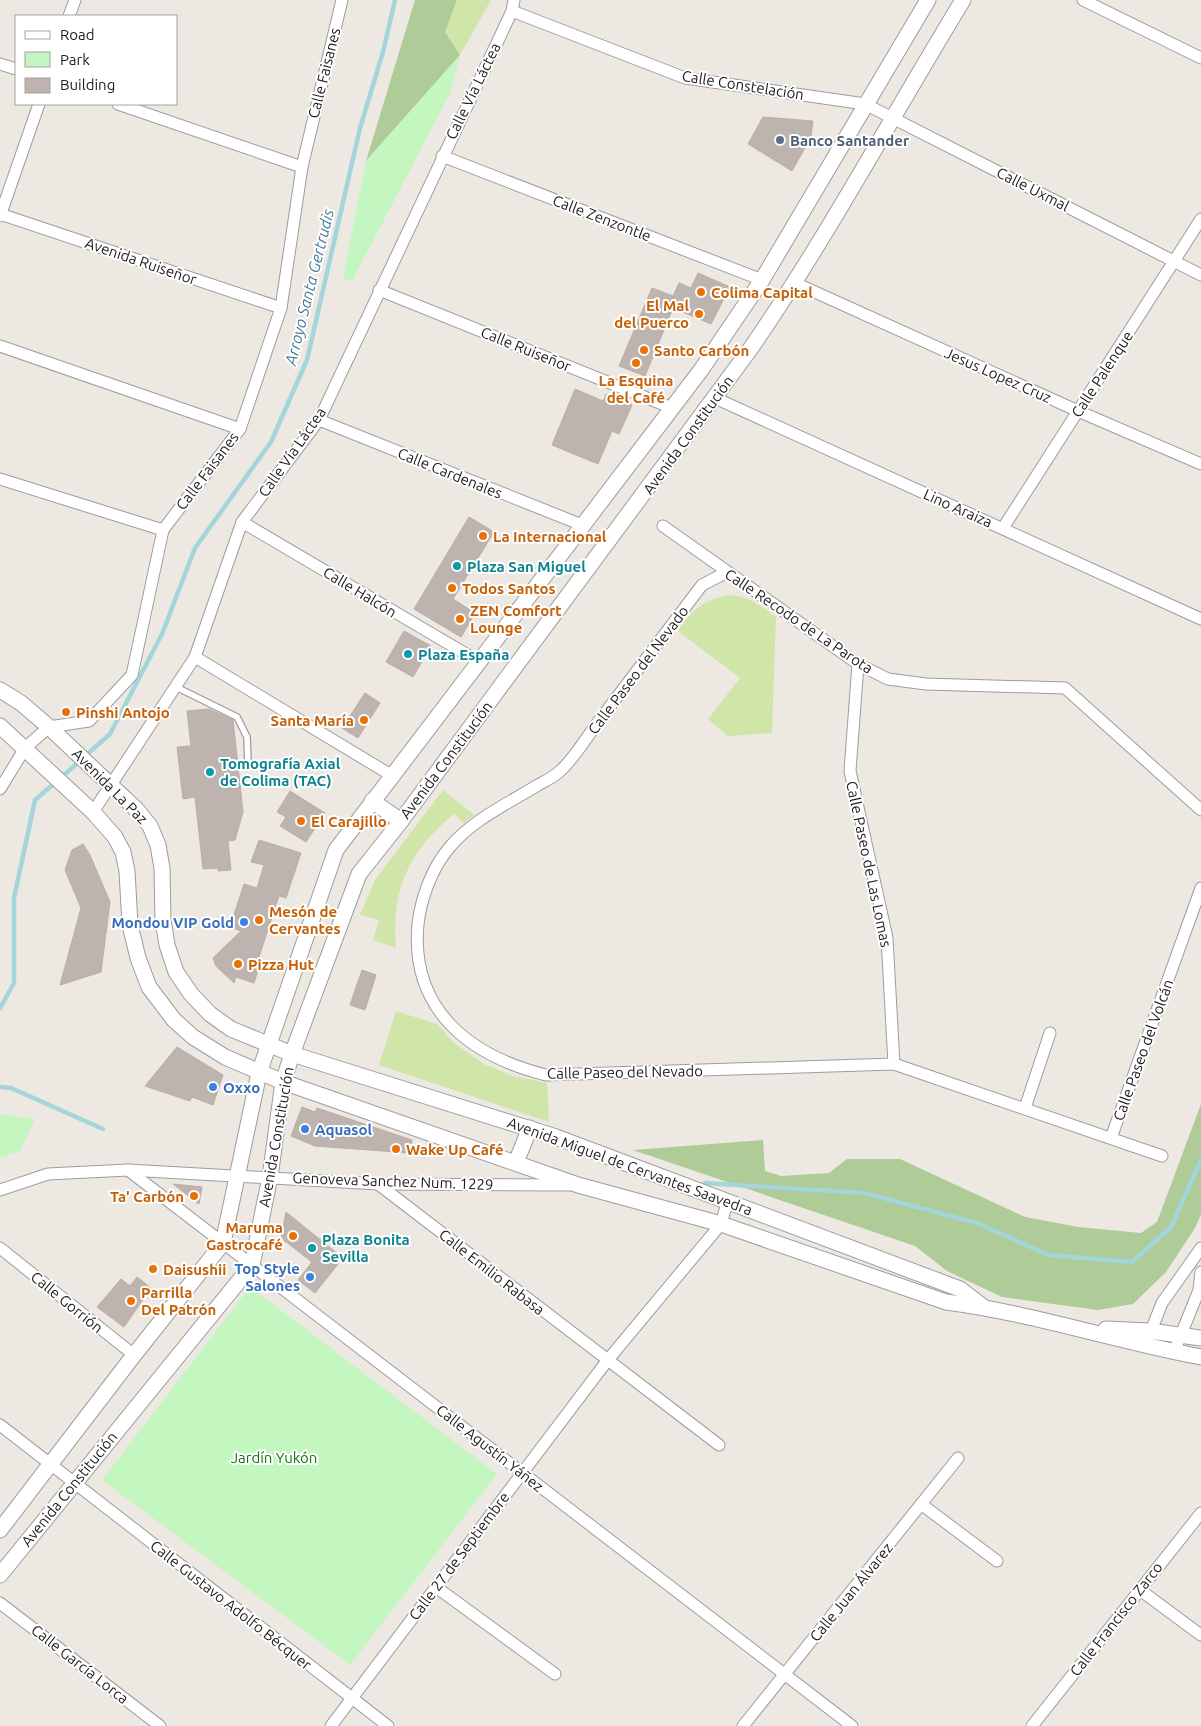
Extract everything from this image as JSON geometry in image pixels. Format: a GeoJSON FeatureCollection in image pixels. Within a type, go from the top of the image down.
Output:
{"type":"FeatureCollection","features":[{"type":"Feature","properties":{"kind":"street"},"geometry":{"type":"LineString","coordinates":[[69,15],[75,0]]}},
{"type":"Feature","properties":{"kind":"street","name":"Calle Faisanes"},"geometry":{"type":"LineString","coordinates":[[49,727],[89,721],[132,675],[163,530],[240,428],[281,308],[302,167],[342,0]]}},
{"type":"Feature","properties":{"kind":"street","name":"Avenida Constitución"},"geometry":{"type":"LineString","coordinates":[[0,1530],[134,1355],[224,1243],[260,1073],[336,850],[700,370],[762,280],[928,0]]}},
{"type":"Feature","properties":{"kind":"street","name":"Avenida Constitución"},"geometry":{"type":"LineString","coordinates":[[0,1575],[252,1265],[270,1177],[283,1082],[359,874],[401,821],[715,398],[795,284],[892,117],[963,0]]}},
{"type":"Feature","properties":{"kind":"street"},"geometry":{"type":"LineString","coordinates":[[1083,0],[1201,58]]}},
{"type":"Feature","properties":{"kind":"street","name":"Calle Constelación"},"geometry":{"type":"LineString","coordinates":[[513,6],[685,78],[865,104],[892,117]]}},
{"type":"Feature","properties":{"kind":"street","name":"Calle Vía Láctea"},"geometry":{"type":"LineString","coordinates":[[92,812],[112,785],[195,657],[242,522],[319,420],[513,6]]}},
{"type":"Feature","properties":{"kind":"street"},"geometry":{"type":"LineString","coordinates":[[0,64],[15,69]]}},
{"type":"Feature","properties":{"kind":"street"},"geometry":{"type":"LineString","coordinates":[[0,214],[39,105]]}},
{"type":"Feature","properties":{"kind":"street"},"geometry":{"type":"LineString","coordinates":[[121,105],[302,167]]}},
{"type":"Feature","properties":{"kind":"street","name":"Calle Uxmal"},"geometry":{"type":"LineString","coordinates":[[892,117],[1201,275]]}},
{"type":"Feature","properties":{"kind":"street","name":"Calle Zenzontle"},"geometry":{"type":"LineString","coordinates":[[442,156],[762,280]]}},
{"type":"Feature","properties":{"kind":"street","name":"Avenida Ruiseñor"},"geometry":{"type":"LineString","coordinates":[[0,214],[281,308]]}},
{"type":"Feature","properties":{"kind":"street","name":"Calle Palenque"},"geometry":{"type":"LineString","coordinates":[[1002,528],[1201,219]]}},
{"type":"Feature","properties":{"kind":"street","name":"Jesus Lopez Cruz"},"geometry":{"type":"LineString","coordinates":[[795,284],[1201,464]]}},
{"type":"Feature","properties":{"kind":"street","name":"Calle Ruiseñor"},"geometry":{"type":"LineString","coordinates":[[380,290],[672,408]]}},
{"type":"Feature","properties":{"kind":"street"},"geometry":{"type":"LineString","coordinates":[[0,346],[240,428]]}},
{"type":"Feature","properties":{"kind":"street","name":"Lino Araiza"},"geometry":{"type":"LineString","coordinates":[[715,398],[1201,619]]}},
{"type":"Feature","properties":{"kind":"street","name":"Calle Cardenales"},"geometry":{"type":"LineString","coordinates":[[319,420],[582,525]]}},
{"type":"Feature","properties":{"kind":"street"},"geometry":{"type":"LineString","coordinates":[[0,479],[163,530]]}},
{"type":"Feature","properties":{"kind":"street","name":"Calle Halcón"},"geometry":{"type":"LineString","coordinates":[[242,522],[478,662]]}},
{"type":"Feature","properties":{"kind":"street","name":"Calle Recodo de La Parota"},"geometry":{"type":"LineString","coordinates":[[662,526],[858,664],[888,679],[926,684],[1065,688],[1201,810]]}},
{"type":"Feature","properties":{"kind":"street","name":"Calle Paseo del Nevado"},"geometry":{"type":"LineString","coordinates":[[727,572],[702,585],[561,771],[466,830],[448,849],[426,889],[419,912],[418,952],[425,985],[434,1006],[452,1027],[470,1042],[494,1058],[546,1075],[894,1064]]}},
{"type":"Feature","properties":{"kind":"street"},"geometry":{"type":"LineString","coordinates":[[195,657],[391,775]]}},
{"type":"Feature","properties":{"kind":"street","name":"Calle Paseo de Las Lomas"},"geometry":{"type":"LineString","coordinates":[[858,664],[850,771],[887,938],[894,1064]]}},
{"type":"Feature","properties":{"kind":"street","name":"Avenida La Paz"},"geometry":{"type":"LineString","coordinates":[[0,690],[21,703],[49,727],[112,785],[150,826],[158,845],[162,868],[163,920],[167,945],[176,972],[191,994],[210,1014],[231,1029],[268,1045]]}},
{"type":"Feature","properties":{"kind":"street","name":"Avenida La Paz"},"geometry":{"type":"LineString","coordinates":[[0,726],[115,836],[123,852],[127,871],[130,925],[138,958],[150,987],[174,1020],[192,1037],[225,1057],[260,1073]]}},
{"type":"Feature","properties":{"kind":"street"},"geometry":{"type":"LineString","coordinates":[[0,789],[25,748],[49,727]]}},
{"type":"Feature","properties":{"kind":"street"},"geometry":{"type":"LineString","coordinates":[[372,801],[401,821]]}},
{"type":"Feature","properties":{"kind":"street","name":"Calle Paseo del Volcán"},"geometry":{"type":"LineString","coordinates":[[894,1064],[1111,1138],[1201,888]]}},
{"type":"Feature","properties":{"kind":"street"},"geometry":{"type":"LineString","coordinates":[[1025,1108],[1050,1033]]}},
{"type":"Feature","properties":{"kind":"street","name":"Avenida Miguel de Cervantes Saavedra"},"geometry":{"type":"LineString","coordinates":[[268,1045],[530,1128],[960,1289],[983,1306]]}},
{"type":"Feature","properties":{"kind":"street","name":"Avenida Miguel de Cervantes Saavedra"},"geometry":{"type":"LineString","coordinates":[[260,1073],[578,1185],[721,1224],[946,1302],[983,1306],[1080,1328],[1145,1346],[1201,1357]]}},
{"type":"Feature","properties":{"kind":"street"},"geometry":{"type":"LineString","coordinates":[[516,1162],[530,1128]]}},
{"type":"Feature","properties":{"kind":"street"},"geometry":{"type":"LineString","coordinates":[[1111,1138],[1162,1156]]}},
{"type":"Feature","properties":{"kind":"street","name":"Genoveva Sanchez Num. 1229"},"geometry":{"type":"LineString","coordinates":[[0,1190],[48,1174],[128,1170],[378,1184],[578,1185]]}},
{"type":"Feature","properties":{"kind":"street","name":"Calle Agustín Yáñez"},"geometry":{"type":"LineString","coordinates":[[128,1170],[852,1726]]}},
{"type":"Feature","properties":{"kind":"street","name":"Calle Emilio Rabasa"},"geometry":{"type":"LineString","coordinates":[[378,1184],[719,1445]]}},
{"type":"Feature","properties":{"kind":"street"},"geometry":{"type":"LineString","coordinates":[[721,1224],[727,1202]]}},
{"type":"Feature","properties":{"kind":"street","name":"Calle 27 de Septiembre"},"geometry":{"type":"LineString","coordinates":[[331,1726],[521,1472],[607,1361],[721,1224]]}},
{"type":"Feature","properties":{"kind":"street","name":"Calle Gorrión"},"geometry":{"type":"LineString","coordinates":[[0,1248],[134,1355]]}},
{"type":"Feature","properties":{"kind":"street"},"geometry":{"type":"LineString","coordinates":[[1145,1346],[1162,1304],[1201,1248]]}},
{"type":"Feature","properties":{"kind":"street"},"geometry":{"type":"LineString","coordinates":[[1174,1352],[1200,1290],[1201,1272]]}},
{"type":"Feature","properties":{"kind":"street","name":"Avenida Miguel de Cervantes Saavedra"},"geometry":{"type":"LineString","coordinates":[[1080,1328],[1150,1331],[1201,1338]]}},
{"type":"Feature","properties":{"kind":"street","name":"Calle Gustavo Adolfo Bécquer"},"geometry":{"type":"LineString","coordinates":[[0,1424],[73,1483],[388,1726]]}},
{"type":"Feature","properties":{"kind":"street","name":"Calle Juan Álvarez"},"geometry":{"type":"LineString","coordinates":[[743,1726],[958,1458]]}},
{"type":"Feature","properties":{"kind":"street"},"geometry":{"type":"LineString","coordinates":[[921,1504],[997,1561]]}},
{"type":"Feature","properties":{"kind":"street","name":"Calle Francisco Zarco"},"geometry":{"type":"LineString","coordinates":[[1032,1726],[1201,1513]]}},
{"type":"Feature","properties":{"kind":"street"},"geometry":{"type":"LineString","coordinates":[[436,1587],[555,1674]]}},
{"type":"Feature","properties":{"kind":"street"},"geometry":{"type":"LineString","coordinates":[[1140,1590],[1201,1635]]}},
{"type":"Feature","properties":{"kind":"street","name":"Calle García Lorca"},"geometry":{"type":"LineString","coordinates":[[0,1603],[160,1726]]}},
{"type":"Feature","properties":{"kind":"lane"},"geometry":{"type":"LineString","coordinates":[[176,687],[237,717],[247,737],[248,763]]}},
{"type":"Feature","properties":{"kind":"green space"},"geometry":{"type":"Polygon","coordinates":[[[415,0],[457,0],[445,32],[460,55],[366,161],[415,0]]]}},
{"type":"Feature","properties":{"kind":"green space"},"geometry":{"type":"Polygon","coordinates":[[[457,0],[491,0],[460,55],[445,32],[457,0]]]}},
{"type":"Feature","properties":{"kind":"green space"},"geometry":{"type":"Polygon","coordinates":[[[460,55],[450,93],[352,281],[343,278],[366,161],[460,55]]]}},
{"type":"Feature","properties":{"kind":"green space"},"geometry":{"type":"Polygon","coordinates":[[[728,595],[748,599],[776,617],[772,733],[728,736],[708,719],[740,678],[678,631],[698,607],[711,600],[728,595]]]}},
{"type":"Feature","properties":{"kind":"green space"},"geometry":{"type":"Polygon","coordinates":[[[443,790],[474,815],[464,823],[454,814],[425,842],[415,857],[400,889],[395,927],[396,948],[373,940],[379,920],[360,915],[375,880],[443,790]]]}},
{"type":"Feature","properties":{"kind":"green space"},"geometry":{"type":"Polygon","coordinates":[[[396,1011],[437,1024],[454,1043],[484,1064],[513,1076],[547,1083],[549,1122],[379,1065],[396,1011]]]}},
{"type":"Feature","properties":{"kind":"green space"},"geometry":{"type":"Polygon","coordinates":[[[1201,1104],[1201,1214],[1195,1228],[1166,1272],[1133,1304],[1098,1310],[1002,1297],[947,1271],[915,1246],[633,1150],[763,1140],[765,1171],[781,1176],[829,1173],[847,1159],[900,1159],[1025,1217],[1078,1227],[1141,1233],[1157,1222],[1201,1104]]]}},
{"type":"Feature","properties":{"kind":"green space"},"geometry":{"type":"Polygon","coordinates":[[[0,1114],[35,1119],[20,1151],[0,1158],[0,1114]]]}},
{"type":"Feature","properties":{"kind":"green space","name":"Jardín Yukón"},"geometry":{"type":"Polygon","coordinates":[[[250,1287],[497,1474],[350,1665],[102,1480],[250,1287]]]}},
{"type":"Feature","properties":{"kind":"building","name":"Banco Santander"},"geometry":{"type":"Polygon","coordinates":[[[763,117],[813,121],[811,137],[792,171],[748,144],[763,117]]]}},
{"type":"Feature","properties":{"kind":"building"},"geometry":{"type":"Polygon","coordinates":[[[698,273],[730,287],[711,324],[673,308],[645,376],[619,366],[652,288],[673,296],[679,283],[691,288],[698,273]]]}},
{"type":"Feature","properties":{"kind":"building"},"geometry":{"type":"Polygon","coordinates":[[[575,389],[603,401],[606,394],[632,405],[619,434],[612,431],[598,464],[552,445],[575,389]]]}},
{"type":"Feature","properties":{"kind":"building","name":"Plaza San Miguel"},"geometry":{"type":"Polygon","coordinates":[[[469,517],[494,532],[453,599],[475,613],[461,637],[414,609],[469,517]]]}},
{"type":"Feature","properties":{"kind":"building","name":"Plaza España"},"geometry":{"type":"Polygon","coordinates":[[[404,631],[431,646],[413,677],[386,662],[404,631]]]}},
{"type":"Feature","properties":{"kind":"building"},"geometry":{"type":"Polygon","coordinates":[[[365,693],[380,703],[358,738],[342,728],[365,693]]]}},
{"type":"Feature","properties":{"kind":"building","name":"Tomografía Axial de Colima (TAC)"},"geometry":{"type":"Polygon","coordinates":[[[209,709],[233,720],[243,812],[235,840],[228,841],[231,870],[218,871],[218,868],[203,869],[195,797],[183,799],[177,747],[191,746],[187,711],[209,709]]]}},
{"type":"Feature","properties":{"kind":"building","name":"El Carajillo"},"geometry":{"type":"Polygon","coordinates":[[[290,791],[325,813],[306,842],[280,826],[286,817],[277,812],[290,791]]]}},
{"type":"Feature","properties":{"kind":"building"},"geometry":{"type":"Polygon","coordinates":[[[259,840],[301,853],[286,898],[279,896],[258,960],[261,961],[254,983],[236,977],[234,983],[216,966],[213,958],[241,931],[230,927],[244,884],[257,888],[264,865],[251,862],[259,840]]]}},
{"type":"Feature","properties":{"kind":"building"},"geometry":{"type":"Polygon","coordinates":[[[83,844],[90,855],[110,902],[101,972],[60,985],[81,908],[65,870],[72,850],[83,844]]]}},
{"type":"Feature","properties":{"kind":"building"},"geometry":{"type":"Polygon","coordinates":[[[362,970],[376,975],[365,1010],[350,1005],[362,970]]]}},
{"type":"Feature","properties":{"kind":"building"},"geometry":{"type":"Polygon","coordinates":[[[177,1047],[223,1075],[213,1105],[192,1097],[190,1101],[145,1086],[177,1047]]]}},
{"type":"Feature","properties":{"kind":"building"},"geometry":{"type":"Polygon","coordinates":[[[302,1107],[315,1112],[317,1108],[412,1140],[410,1153],[315,1146],[291,1136],[302,1107]]]}},
{"type":"Feature","properties":{"kind":"building","name":"Ta' Carbón"},"geometry":{"type":"Polygon","coordinates":[[[173,1184],[202,1187],[199,1204],[173,1184]]]}},
{"type":"Feature","properties":{"kind":"building","name":"Plaza Bonita Sevilla"},"geometry":{"type":"Polygon","coordinates":[[[286,1212],[343,1258],[315,1293],[298,1280],[312,1262],[281,1238],[286,1212]]]}},
{"type":"Feature","properties":{"kind":"building"},"geometry":{"type":"Polygon","coordinates":[[[137,1277],[151,1288],[124,1327],[97,1307],[121,1279],[130,1286],[137,1277]]]}},
{"type":"Feature","properties":{"kind":"waterway","name":"Arroyo Santa Gertrudis"},"geometry":{"type":"LineString","coordinates":[[85,756],[110,734],[162,634],[195,548],[271,442],[307,360],[360,128],[383,52],[395,0]]}},
{"type":"Feature","properties":{"kind":"waterway","name":"Arroyo Santa Gertrudis"},"geometry":{"type":"LineString","coordinates":[[0,1008],[14,983],[14,898],[35,800],[80,761]]}},
{"type":"Feature","properties":{"kind":"waterway"},"geometry":{"type":"LineString","coordinates":[[0,1087],[11,1088],[103,1129]]}},
{"type":"Feature","properties":{"kind":"waterway"},"geometry":{"type":"LineString","coordinates":[[705,1183],[864,1193],[977,1223],[1048,1255],[1132,1262],[1171,1227],[1201,1160]]}},
{"type":"Feature","properties":{"kind":"place","name":"Banco Santander"},"geometry":{"type":"Point","coordinates":[780,140]}},
{"type":"Feature","properties":{"kind":"place","name":"Colima Capital"},"geometry":{"type":"Point","coordinates":[701,292]}},
{"type":"Feature","properties":{"kind":"place","name":"El Mal del Puerco"},"geometry":{"type":"Point","coordinates":[699,314]}},
{"type":"Feature","properties":{"kind":"place","name":"Santo Carbón"},"geometry":{"type":"Point","coordinates":[644,350]}},
{"type":"Feature","properties":{"kind":"place","name":"La Esquina del Café"},"geometry":{"type":"Point","coordinates":[636,363]}},
{"type":"Feature","properties":{"kind":"place","name":"La Internacional"},"geometry":{"type":"Point","coordinates":[483,536]}},
{"type":"Feature","properties":{"kind":"place","name":"Plaza San Miguel"},"geometry":{"type":"Point","coordinates":[457,566]}},
{"type":"Feature","properties":{"kind":"place","name":"Todos Santos"},"geometry":{"type":"Point","coordinates":[452,588]}},
{"type":"Feature","properties":{"kind":"place","name":"ZEN Comfort Lounge"},"geometry":{"type":"Point","coordinates":[460,619]}},
{"type":"Feature","properties":{"kind":"place","name":"Plaza España"},"geometry":{"type":"Point","coordinates":[408,654]}},
{"type":"Feature","properties":{"kind":"place","name":"Pinshi Antojo"},"geometry":{"type":"Point","coordinates":[66,712]}},
{"type":"Feature","properties":{"kind":"place","name":"Santa María"},"geometry":{"type":"Point","coordinates":[364,720]}},
{"type":"Feature","properties":{"kind":"place","name":"Tomografía Axial de Colima (TAC)"},"geometry":{"type":"Point","coordinates":[210,772]}},
{"type":"Feature","properties":{"kind":"place","name":"El Carajillo"},"geometry":{"type":"Point","coordinates":[301,821]}},
{"type":"Feature","properties":{"kind":"place","name":"Mesón de Cervantes"},"geometry":{"type":"Point","coordinates":[259,920]}},
{"type":"Feature","properties":{"kind":"place","name":"Mondou VIP Gold"},"geometry":{"type":"Point","coordinates":[244,922]}},
{"type":"Feature","properties":{"kind":"place","name":"Pizza Hut"},"geometry":{"type":"Point","coordinates":[238,964]}},
{"type":"Feature","properties":{"kind":"place","name":"Oxxo"},"geometry":{"type":"Point","coordinates":[213,1087]}},
{"type":"Feature","properties":{"kind":"place","name":"Aquasol"},"geometry":{"type":"Point","coordinates":[305,1129]}},
{"type":"Feature","properties":{"kind":"place","name":"Wake Up Café"},"geometry":{"type":"Point","coordinates":[396,1149]}},
{"type":"Feature","properties":{"kind":"place","name":"Ta' Carbón"},"geometry":{"type":"Point","coordinates":[194,1196]}},
{"type":"Feature","properties":{"kind":"place","name":"Maruma Gastrocafé"},"geometry":{"type":"Point","coordinates":[293,1236]}},
{"type":"Feature","properties":{"kind":"place","name":"Plaza Bonita Sevilla"},"geometry":{"type":"Point","coordinates":[312,1248]}},
{"type":"Feature","properties":{"kind":"place","name":"Daisushii"},"geometry":{"type":"Point","coordinates":[153,1269]}},
{"type":"Feature","properties":{"kind":"place","name":"Top Style Salones"},"geometry":{"type":"Point","coordinates":[310,1277]}},
{"type":"Feature","properties":{"kind":"place","name":"Parrilla Del Patrón"},"geometry":{"type":"Point","coordinates":[131,1301]}}]}
